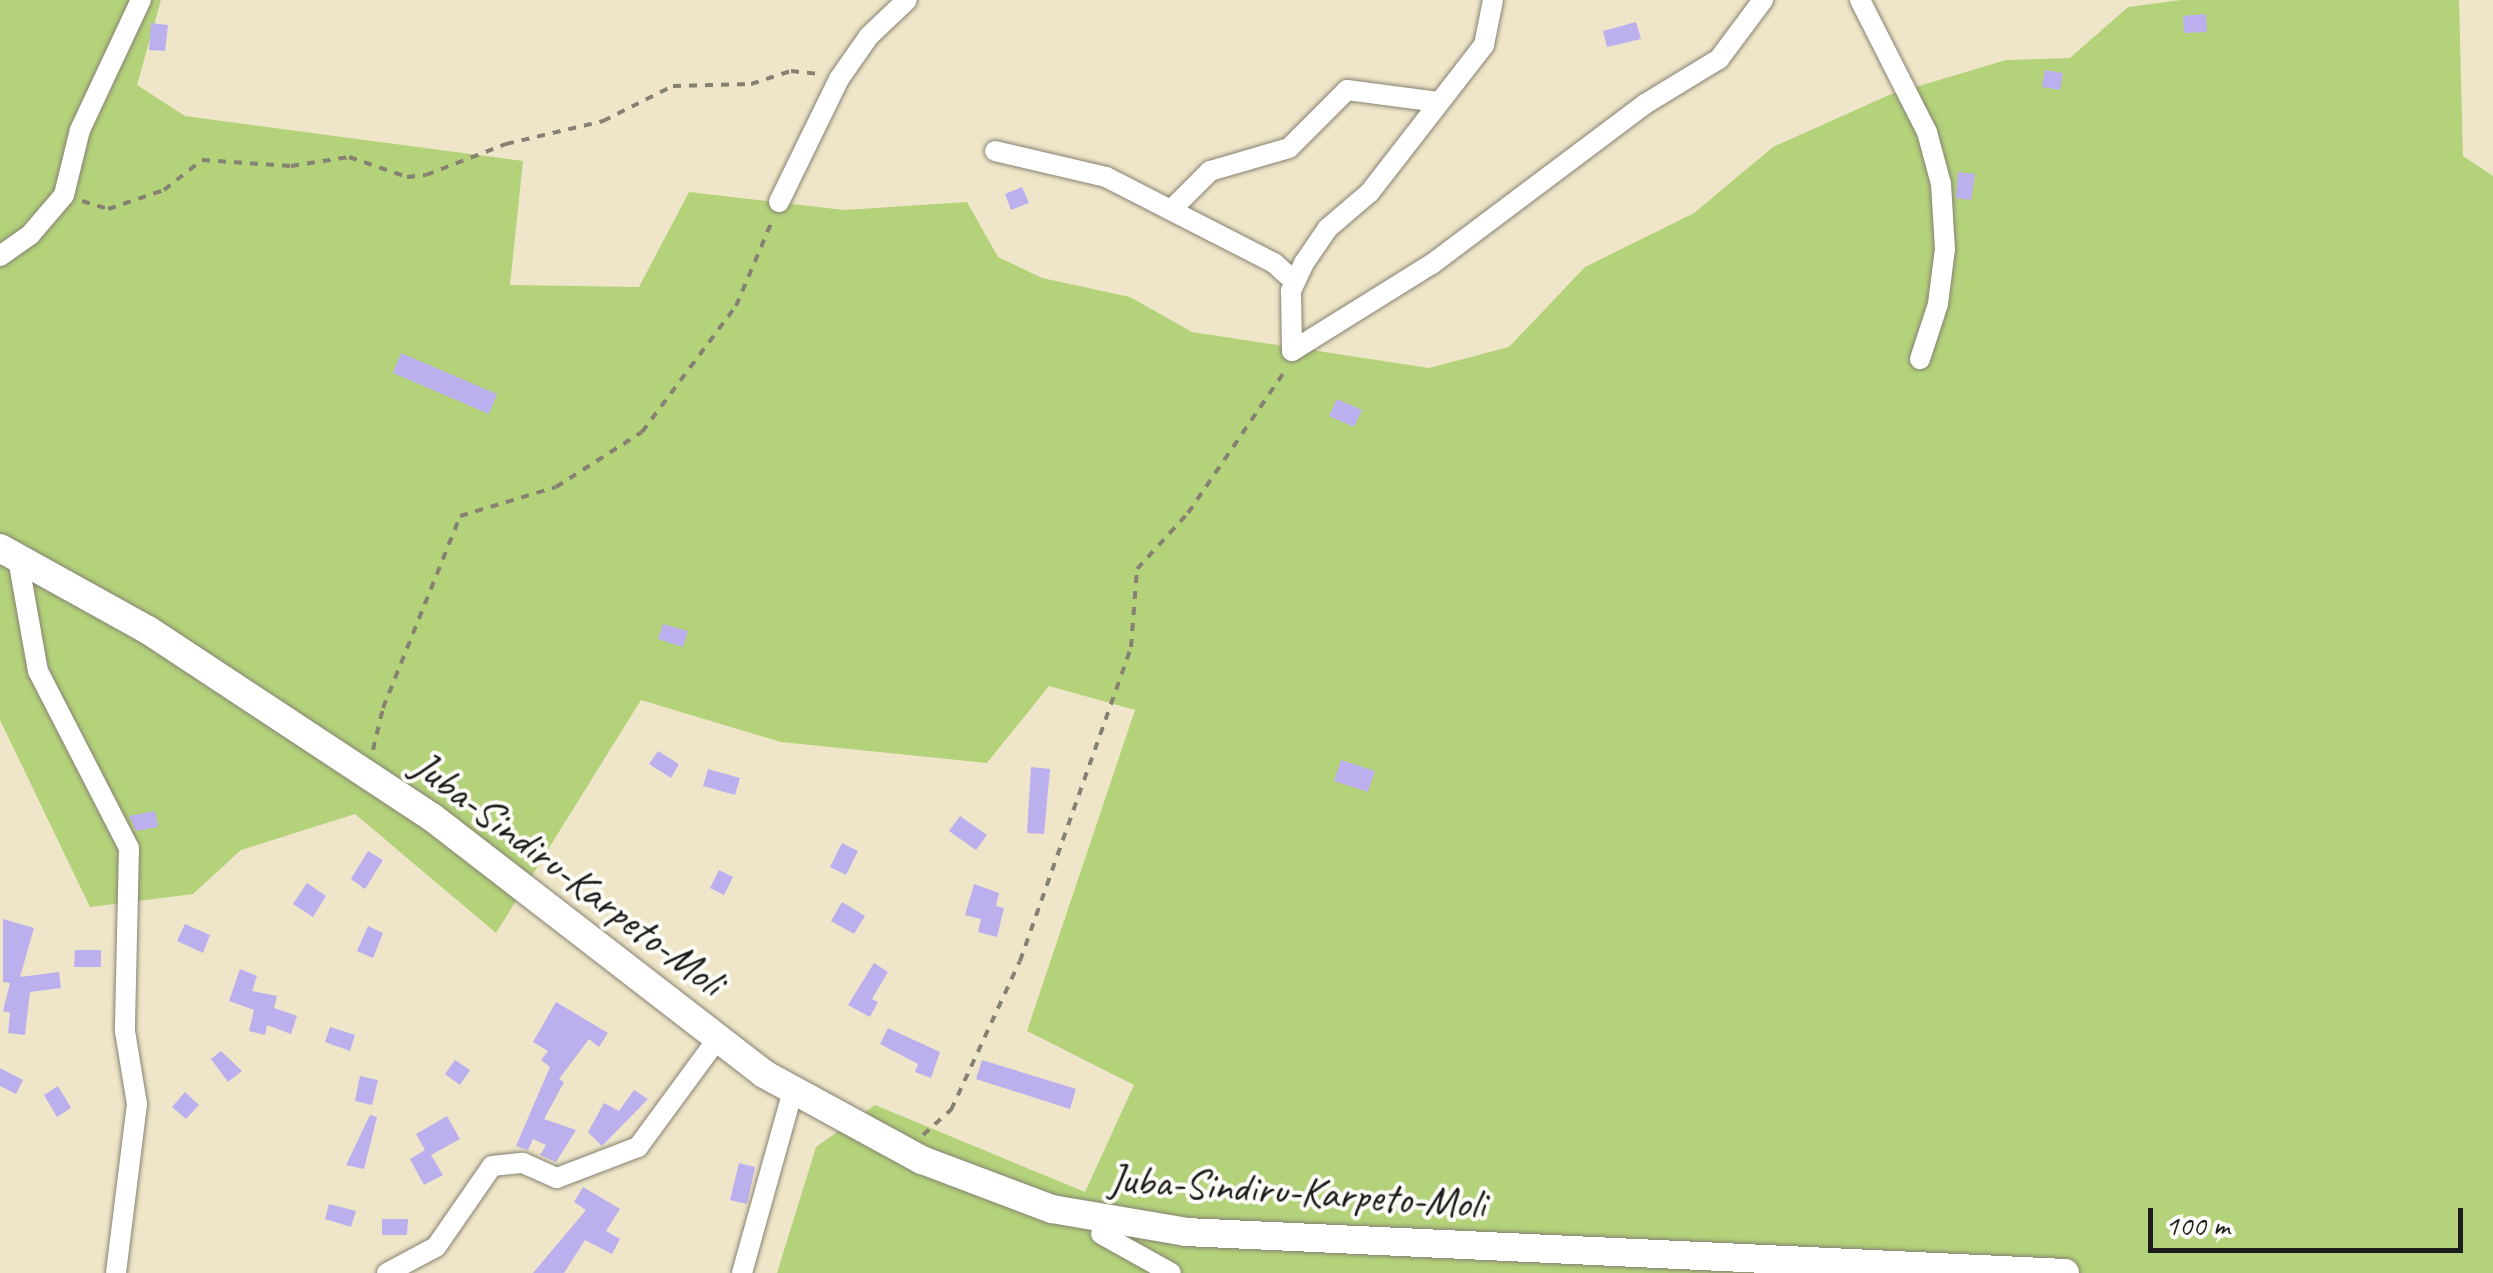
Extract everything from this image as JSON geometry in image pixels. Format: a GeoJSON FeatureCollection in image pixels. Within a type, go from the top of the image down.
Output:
{"type":"FeatureCollection","features":[{"type":"Feature","properties":{"kind":"main road","name":"Juba-Sindiru-Karpeto-Moli"},"geometry":{"type":"LineString","coordinates":[[9,553],[148,630],[368,774],[718,1038],[793,1090],[904,1151],[1052,1209],[1186,1232],[2065,1273]]}},
{"type":"Feature","properties":{"kind":"street"},"geometry":{"type":"LineString","coordinates":[[1,253],[30,235],[64,195],[80,130],[141,0]]}},
{"type":"Feature","properties":{"kind":"street"},"geometry":{"type":"LineString","coordinates":[[779,202],[839,78],[868,36],[906,0]]}},
{"type":"Feature","properties":{"kind":"street"},"geometry":{"type":"LineString","coordinates":[[1292,351],[1295,282],[1328,228],[1369,193],[1484,46],[1493,0]]}},
{"type":"Feature","properties":{"kind":"street"},"geometry":{"type":"LineString","coordinates":[[1860,0],[1926,132],[1941,184],[1945,249],[1938,304],[1920,359]]}},
{"type":"Feature","properties":{"kind":"street"},"geometry":{"type":"LineString","coordinates":[[1292,351],[1432,264],[1646,104],[1719,59],[1760,1]]}},
{"type":"Feature","properties":{"kind":"street"},"geometry":{"type":"LineString","coordinates":[[1172,209],[1210,171],[1289,148],[1347,90],[1438,102]]}},
{"type":"Feature","properties":{"kind":"street"},"geometry":{"type":"LineString","coordinates":[[995,151],[1084,168],[1274,263],[1295,282]]}},
{"type":"Feature","properties":{"kind":"street"},"geometry":{"type":"LineString","coordinates":[[9,553],[38,671],[128,848],[125,1032],[138,1104],[116,1273]]}},
{"type":"Feature","properties":{"kind":"street"},"geometry":{"type":"LineString","coordinates":[[387,1273],[436,1247],[492,1166],[523,1163],[558,1178],[638,1146],[718,1038]]}},
{"type":"Feature","properties":{"kind":"street"},"geometry":{"type":"LineString","coordinates":[[742,1273],[793,1090]]}},
{"type":"Feature","properties":{"kind":"street"},"geometry":{"type":"LineString","coordinates":[[1101,1234],[1171,1273]]}},
{"type":"Feature","properties":{"kind":"path"},"geometry":{"type":"LineString","coordinates":[[64,195],[108,209],[164,190],[202,160],[291,166],[348,156],[407,178],[426,175],[506,144],[603,121],[674,86],[751,84],[791,71],[839,78]]}},
{"type":"Feature","properties":{"kind":"path"},"geometry":{"type":"LineString","coordinates":[[368,774],[382,708],[460,516],[556,487],[642,432],[736,306],[779,202]]}},
{"type":"Feature","properties":{"kind":"path"},"geometry":{"type":"LineString","coordinates":[[904,1151],[951,1110],[1020,961],[1131,647],[1137,569],[1188,513],[1285,376],[1292,351]]}},
{"type":"Feature","properties":{"kind":"green space"},"geometry":{"type":"Polygon","coordinates":[[[0,0],[161,0],[137,85],[185,116],[523,161],[510,285],[639,287],[689,192],[844,210],[967,202],[998,257],[1042,278],[1130,297],[1192,332],[1429,368],[1509,347],[1585,267],[1694,213],[1773,147],[1889,95],[2006,60],[2070,58],[2128,7],[2181,0],[2459,0],[2463,156],[2493,176],[2493,1273],[777,1273],[816,1147],[875,1105],[1085,1192],[1134,1085],[1027,1031],[1135,710],[1049,686],[987,763],[781,742],[641,700],[496,933],[355,814],[241,850],[193,894],[90,907],[0,720],[0,0]]]}},
{"type":"Feature","properties":{"kind":"building"},"geometry":{"type":"Polygon","coordinates":[[[2206,14],[2207,32],[2184,33],[2183,16],[2206,14]]]}},
{"type":"Feature","properties":{"kind":"building"},"geometry":{"type":"Polygon","coordinates":[[[1636,22],[1641,39],[1607,47],[1603,31],[1636,22]]]}},
{"type":"Feature","properties":{"kind":"building"},"geometry":{"type":"Polygon","coordinates":[[[151,23],[168,25],[165,51],[149,50],[151,23]]]}},
{"type":"Feature","properties":{"kind":"building"},"geometry":{"type":"Polygon","coordinates":[[[2045,70],[2063,73],[2060,90],[2042,87],[2045,70]]]}},
{"type":"Feature","properties":{"kind":"building"},"geometry":{"type":"Polygon","coordinates":[[[1958,172],[1975,174],[1971,200],[1956,198],[1958,172]]]}},
{"type":"Feature","properties":{"kind":"building"},"geometry":{"type":"Polygon","coordinates":[[[1022,187],[1029,203],[1011,210],[1005,194],[1022,187]]]}},
{"type":"Feature","properties":{"kind":"building"},"geometry":{"type":"Polygon","coordinates":[[[401,353],[497,394],[489,414],[393,373],[401,353]]]}},
{"type":"Feature","properties":{"kind":"building"},"geometry":{"type":"Polygon","coordinates":[[[1337,399],[1362,410],[1354,427],[1329,416],[1337,399]]]}},
{"type":"Feature","properties":{"kind":"building"},"geometry":{"type":"Polygon","coordinates":[[[663,624],[688,631],[683,647],[658,639],[663,624]]]}},
{"type":"Feature","properties":{"kind":"building"},"geometry":{"type":"Polygon","coordinates":[[[658,751],[679,764],[671,778],[649,764],[658,751]]]}},
{"type":"Feature","properties":{"kind":"building"},"geometry":{"type":"Polygon","coordinates":[[[1341,760],[1375,771],[1368,792],[1334,781],[1341,760]]]}},
{"type":"Feature","properties":{"kind":"building"},"geometry":{"type":"Polygon","coordinates":[[[1031,767],[1050,769],[1044,834],[1027,833],[1031,767]]]}},
{"type":"Feature","properties":{"kind":"building"},"geometry":{"type":"Polygon","coordinates":[[[708,769],[740,778],[735,795],[703,786],[708,769]]]}},
{"type":"Feature","properties":{"kind":"building"},"geometry":{"type":"Polygon","coordinates":[[[155,811],[158,827],[136,831],[129,816],[155,811]]]}},
{"type":"Feature","properties":{"kind":"building"},"geometry":{"type":"Polygon","coordinates":[[[960,816],[987,835],[976,850],[949,831],[960,816]]]}},
{"type":"Feature","properties":{"kind":"building"},"geometry":{"type":"Polygon","coordinates":[[[842,843],[858,851],[846,875],[830,867],[842,843]]]}},
{"type":"Feature","properties":{"kind":"building"},"geometry":{"type":"Polygon","coordinates":[[[368,851],[383,860],[365,889],[351,879],[368,851]]]}},
{"type":"Feature","properties":{"kind":"building"},"geometry":{"type":"Polygon","coordinates":[[[719,870],[733,877],[724,895],[710,888],[719,870]]]}},
{"type":"Feature","properties":{"kind":"building"},"geometry":{"type":"Polygon","coordinates":[[[307,883],[326,896],[313,917],[293,904],[307,883]]]}},
{"type":"Feature","properties":{"kind":"building"},"geometry":{"type":"Polygon","coordinates":[[[974,884],[999,893],[996,906],[1004,908],[997,937],[978,932],[981,919],[965,915],[974,884]]]}},
{"type":"Feature","properties":{"kind":"building"},"geometry":{"type":"Polygon","coordinates":[[[842,902],[865,916],[854,934],[831,921],[842,902]]]}},
{"type":"Feature","properties":{"kind":"building"},"geometry":{"type":"Polygon","coordinates":[[[3,919],[34,928],[20,977],[59,972],[61,988],[30,992],[25,1035],[8,1033],[10,1013],[3,1011],[10,983],[3,982],[3,919]]]}},
{"type":"Feature","properties":{"kind":"building"},"geometry":{"type":"Polygon","coordinates":[[[185,924],[210,935],[203,953],[177,941],[185,924]]]}},
{"type":"Feature","properties":{"kind":"building"},"geometry":{"type":"Polygon","coordinates":[[[368,926],[383,933],[373,958],[357,951],[368,926]]]}},
{"type":"Feature","properties":{"kind":"building"},"geometry":{"type":"Polygon","coordinates":[[[75,950],[101,950],[101,967],[74,967],[75,950]]]}},
{"type":"Feature","properties":{"kind":"building"},"geometry":{"type":"Polygon","coordinates":[[[874,963],[888,972],[872,999],[878,1002],[870,1017],[848,1005],[874,963]]]}},
{"type":"Feature","properties":{"kind":"building"},"geometry":{"type":"Polygon","coordinates":[[[240,969],[257,976],[252,991],[277,996],[274,1008],[297,1016],[291,1034],[267,1025],[265,1035],[249,1031],[254,1010],[229,1001],[240,969]]]}},
{"type":"Feature","properties":{"kind":"building"},"geometry":{"type":"Polygon","coordinates":[[[556,1002],[608,1033],[599,1047],[589,1039],[559,1079],[564,1082],[544,1119],[576,1130],[556,1162],[540,1155],[546,1145],[533,1139],[528,1150],[516,1146],[550,1067],[541,1060],[548,1051],[533,1042],[556,1002]]]}},
{"type":"Feature","properties":{"kind":"building"},"geometry":{"type":"Polygon","coordinates":[[[330,1027],[355,1035],[350,1051],[325,1042],[330,1027]]]}},
{"type":"Feature","properties":{"kind":"building"},"geometry":{"type":"Polygon","coordinates":[[[888,1028],[940,1052],[931,1078],[915,1072],[918,1064],[880,1044],[888,1028]]]}},
{"type":"Feature","properties":{"kind":"building"},"geometry":{"type":"Polygon","coordinates":[[[221,1051],[242,1071],[228,1082],[211,1059],[221,1051]]]}},
{"type":"Feature","properties":{"kind":"building"},"geometry":{"type":"Polygon","coordinates":[[[455,1060],[470,1070],[460,1085],[445,1074],[455,1060]]]}},
{"type":"Feature","properties":{"kind":"building"},"geometry":{"type":"Polygon","coordinates":[[[982,1060],[1076,1089],[1070,1109],[976,1079],[982,1060]]]}},
{"type":"Feature","properties":{"kind":"building"},"geometry":{"type":"Polygon","coordinates":[[[0,1068],[23,1080],[16,1094],[0,1086],[0,1068]]]}},
{"type":"Feature","properties":{"kind":"building"},"geometry":{"type":"Polygon","coordinates":[[[360,1076],[378,1080],[372,1105],[355,1101],[360,1076]]]}},
{"type":"Feature","properties":{"kind":"building"},"geometry":{"type":"Polygon","coordinates":[[[58,1086],[71,1108],[57,1117],[44,1095],[58,1086]]]}},
{"type":"Feature","properties":{"kind":"building"},"geometry":{"type":"Polygon","coordinates":[[[634,1090],[648,1099],[602,1146],[588,1132],[604,1103],[619,1111],[634,1090]]]}},
{"type":"Feature","properties":{"kind":"building"},"geometry":{"type":"Polygon","coordinates":[[[185,1092],[199,1105],[186,1119],[172,1107],[185,1092]]]}},
{"type":"Feature","properties":{"kind":"building"},"geometry":{"type":"Polygon","coordinates":[[[370,1115],[377,1117],[364,1169],[346,1165],[370,1115]]]}},
{"type":"Feature","properties":{"kind":"building"},"geometry":{"type":"Polygon","coordinates":[[[447,1116],[460,1139],[431,1155],[443,1175],[424,1185],[410,1159],[425,1150],[416,1134],[447,1116]]]}},
{"type":"Feature","properties":{"kind":"building"},"geometry":{"type":"Polygon","coordinates":[[[739,1163],[755,1167],[747,1204],[730,1200],[739,1163]]]}},
{"type":"Feature","properties":{"kind":"building"},"geometry":{"type":"Polygon","coordinates":[[[583,1187],[620,1209],[606,1231],[620,1239],[612,1254],[585,1240],[564,1273],[533,1273],[586,1210],[574,1202],[583,1187]]]}},
{"type":"Feature","properties":{"kind":"building"},"geometry":{"type":"Polygon","coordinates":[[[329,1204],[356,1211],[351,1227],[325,1219],[329,1204]]]}},
{"type":"Feature","properties":{"kind":"building"},"geometry":{"type":"Polygon","coordinates":[[[382,1219],[408,1219],[407,1235],[382,1235],[382,1219]]]}}]}
